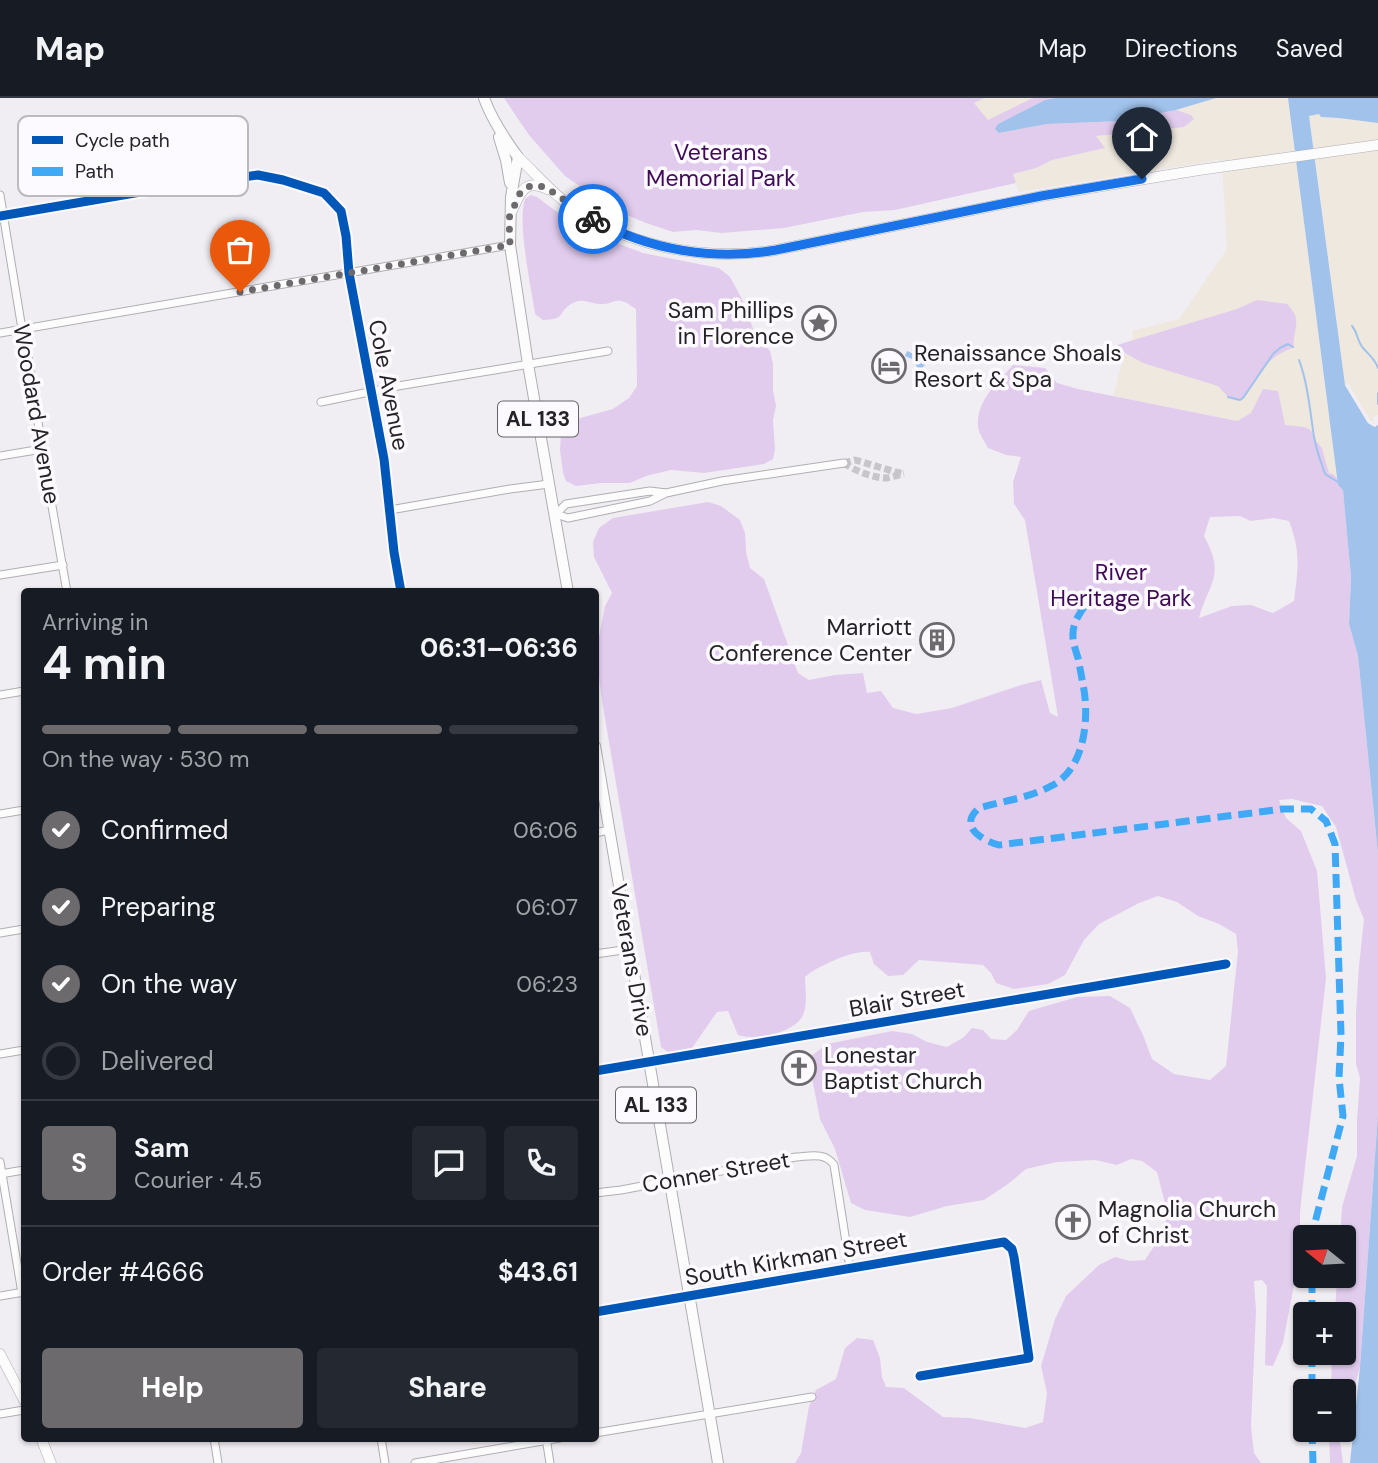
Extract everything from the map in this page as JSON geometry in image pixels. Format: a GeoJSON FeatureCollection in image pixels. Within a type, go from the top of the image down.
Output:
{"type":"FeatureCollection","features":[{"type":"Feature","properties":{"kind":"main road"},"geometry":{"type":"LineString","coordinates":[[484,98],[506,160],[510,197]]}},
{"type":"Feature","properties":{"kind":"main road"},"geometry":{"type":"LineString","coordinates":[[490,115],[518,156],[553,192],[600,223],[640,241],[693,252],[744,254],[776,250],[1041,196],[1378,145]]}},
{"type":"Feature","properties":{"kind":"main road","name":"AL 133"},"geometry":{"type":"LineString","coordinates":[[518,156],[510,197],[510,245],[567,588]]}},
{"type":"Feature","properties":{"kind":"main road"},"geometry":{"type":"LineString","coordinates":[[509,218],[521,191],[526,187],[538,185],[553,192]]}},
{"type":"Feature","properties":{"kind":"main road","name":"Veterans Drive"},"geometry":{"type":"LineString","coordinates":[[599,768],[719,1463]]}},
{"type":"Feature","properties":{"kind":"main road"},"geometry":{"type":"LineString","coordinates":[[0,1354],[21,1394]]}},
{"type":"Feature","properties":{"kind":"main road"},"geometry":{"type":"LineString","coordinates":[[43,1442],[51,1463]]}},
{"type":"Feature","properties":{"kind":"street","name":"Cole Avenue"},"geometry":{"type":"LineString","coordinates":[[248,176],[258,175],[283,180],[324,193],[341,211],[349,273],[384,459],[400,588]]}},
{"type":"Feature","properties":{"kind":"street","name":"Woodard Avenue"},"geometry":{"type":"LineString","coordinates":[[0,195],[66,588]]}},
{"type":"Feature","properties":{"kind":"street","name":"Cole Avenue"},"geometry":{"type":"LineString","coordinates":[[2,216],[118,196]]}},
{"type":"Feature","properties":{"kind":"street"},"geometry":{"type":"LineString","coordinates":[[0,333],[510,245]]}},
{"type":"Feature","properties":{"kind":"street"},"geometry":{"type":"LineString","coordinates":[[321,402],[608,351]]}},
{"type":"Feature","properties":{"kind":"street"},"geometry":{"type":"LineString","coordinates":[[0,456],[42,449]]}},
{"type":"Feature","properties":{"kind":"street"},"geometry":{"type":"LineString","coordinates":[[666,493],[650,491],[566,504],[556,514],[568,518],[650,502],[666,493],[722,481],[844,463]]}},
{"type":"Feature","properties":{"kind":"street"},"geometry":{"type":"LineString","coordinates":[[390,510],[549,484]]}},
{"type":"Feature","properties":{"kind":"street"},"geometry":{"type":"LineString","coordinates":[[0,575],[62,565]]}},
{"type":"Feature","properties":{"kind":"street"},"geometry":{"type":"LineString","coordinates":[[0,695],[21,692]]}},
{"type":"Feature","properties":{"kind":"street"},"geometry":{"type":"LineString","coordinates":[[0,814],[21,810]]}},
{"type":"Feature","properties":{"kind":"street"},"geometry":{"type":"LineString","coordinates":[[599,831],[610,830]]}},
{"type":"Feature","properties":{"kind":"street"},"geometry":{"type":"LineString","coordinates":[[0,933],[21,930]]}},
{"type":"Feature","properties":{"kind":"street"},"geometry":{"type":"LineString","coordinates":[[599,953],[630,948]]}},
{"type":"Feature","properties":{"kind":"street","name":"Blair Street"},"geometry":{"type":"LineString","coordinates":[[599,1070],[1226,964]]}},
{"type":"Feature","properties":{"kind":"street"},"geometry":{"type":"LineString","coordinates":[[0,1054],[21,1050]]}},
{"type":"Feature","properties":{"kind":"street","name":"Conner Street"},"geometry":{"type":"LineString","coordinates":[[599,1192],[796,1157],[821,1155],[829,1158],[834,1165],[850,1268]]}},
{"type":"Feature","properties":{"kind":"street"},"geometry":{"type":"LineString","coordinates":[[0,1162],[21,1281]]}},
{"type":"Feature","properties":{"kind":"street"},"geometry":{"type":"LineString","coordinates":[[1,1174],[21,1171]]}},
{"type":"Feature","properties":{"kind":"street","name":"South Kirkman Street"},"geometry":{"type":"LineString","coordinates":[[599,1311],[1004,1242],[1012,1249],[1014,1257],[1029,1358],[920,1376]]}},
{"type":"Feature","properties":{"kind":"street"},"geometry":{"type":"LineString","coordinates":[[0,1296],[21,1292]]}},
{"type":"Feature","properties":{"kind":"street"},"geometry":{"type":"LineString","coordinates":[[599,1432],[812,1397]]}},
{"type":"Feature","properties":{"kind":"street"},"geometry":{"type":"LineString","coordinates":[[0,1414],[21,1410]]}},
{"type":"Feature","properties":{"kind":"street"},"geometry":{"type":"LineString","coordinates":[[215,1442],[218,1463]]}},
{"type":"Feature","properties":{"kind":"street"},"geometry":{"type":"LineString","coordinates":[[382,1442],[385,1463]]}},
{"type":"Feature","properties":{"kind":"street"},"geometry":{"type":"LineString","coordinates":[[415,1463],[535,1442]]}},
{"type":"Feature","properties":{"kind":"street"},"geometry":{"type":"LineString","coordinates":[[546,1442],[550,1463]]}},
{"type":"Feature","properties":{"kind":"shaded area"},"geometry":{"type":"Polygon","coordinates":[[[984,98],[1055,98],[1045,100],[998,124],[1121,121],[1197,104],[1196,98],[1288,98],[1337,478],[1329,474],[1322,448],[1311,430],[1304,427],[1237,421],[1113,396],[1124,355],[1133,338],[1132,331],[1179,319],[1227,249],[1222,162],[1219,160],[1019,192],[1006,157],[973,103],[984,98]]]}},
{"type":"Feature","properties":{"kind":"shaded area"},"geometry":{"type":"Polygon","coordinates":[[[1320,114],[1321,117],[1378,123],[1378,418],[1375,427],[1345,385],[1309,115],[1320,114]]]}},
{"type":"Feature","properties":{"kind":"green space","name":"Veterans Memorial Park"},"geometry":{"type":"Polygon","coordinates":[[[504,98],[984,98],[974,103],[988,120],[1033,98],[1055,98],[1045,100],[998,124],[1000,133],[1047,124],[1121,121],[1176,110],[1191,115],[1194,119],[1184,127],[1096,136],[1105,148],[1052,160],[1036,168],[1013,174],[1016,183],[895,210],[863,212],[784,228],[722,233],[696,230],[673,232],[615,210],[565,176],[529,135],[504,98]]]}},
{"type":"Feature","properties":{"kind":"green space"},"geometry":{"type":"Polygon","coordinates":[[[531,195],[595,235],[643,253],[719,268],[730,277],[756,336],[770,351],[776,406],[773,420],[773,459],[764,464],[704,473],[671,470],[630,483],[576,486],[566,481],[560,450],[561,433],[573,420],[613,409],[629,398],[637,386],[636,309],[621,301],[599,304],[579,301],[571,304],[555,318],[543,320],[535,314],[523,223],[525,199],[531,195]]]}},
{"type":"Feature","properties":{"kind":"green space"},"geometry":{"type":"Polygon","coordinates":[[[1257,300],[1287,304],[1296,319],[1294,347],[1269,362],[1240,400],[1228,397],[1218,386],[1143,363],[1117,345],[1237,309],[1257,300]]]}},
{"type":"Feature","properties":{"kind":"green space","name":"River Heritage Park"},"geometry":{"type":"Polygon","coordinates":[[[1013,365],[1045,368],[1057,383],[1078,389],[1237,421],[1251,413],[1263,389],[1278,391],[1285,425],[1311,430],[1322,448],[1329,473],[1337,478],[1338,485],[1343,489],[1351,577],[1349,624],[1358,656],[1378,854],[1378,1114],[1360,1367],[1356,1381],[1356,1379],[1331,1379],[1332,1365],[1356,1365],[1356,1302],[1336,1302],[1336,1288],[1356,1288],[1356,1225],[1341,1225],[1342,1207],[1357,1156],[1360,1078],[1356,1064],[1356,1013],[1364,919],[1356,900],[1336,827],[1322,806],[1292,799],[1279,800],[1286,818],[1301,831],[1317,871],[1326,978],[1300,1225],[1293,1225],[1294,1288],[1283,1343],[1273,1366],[1265,1365],[1267,1286],[1262,1280],[1254,1281],[1256,1311],[1251,1427],[1254,1453],[1261,1463],[795,1463],[801,1453],[809,1406],[816,1390],[836,1379],[845,1348],[857,1338],[873,1340],[886,1387],[904,1388],[943,1417],[970,1418],[1025,1428],[1043,1422],[1047,1393],[1041,1366],[1055,1319],[1066,1296],[1099,1265],[1115,1257],[1130,1261],[1145,1260],[1160,1237],[1168,1215],[1157,1172],[1142,1161],[1131,1159],[1117,1165],[1095,1160],[1057,1162],[1026,1169],[984,1200],[947,1206],[910,1217],[865,1210],[851,1203],[835,1149],[820,1119],[811,1073],[811,1056],[827,1044],[892,1031],[912,1034],[927,1042],[947,1047],[964,1037],[972,1028],[983,1030],[991,1039],[1006,1040],[1017,1030],[1029,1011],[1077,997],[1110,996],[1130,1008],[1152,1059],[1174,1074],[1210,1080],[1226,1066],[1238,951],[1236,934],[1198,916],[1177,902],[1158,896],[1099,924],[1084,940],[1065,975],[1048,984],[1014,989],[996,983],[983,965],[919,960],[903,975],[888,976],[874,964],[870,952],[855,953],[827,963],[805,977],[805,1011],[792,1027],[774,1034],[745,1037],[738,1035],[728,1011],[717,1012],[692,1048],[668,1052],[661,1047],[599,676],[599,637],[605,606],[612,593],[594,557],[593,542],[599,528],[613,518],[708,502],[721,506],[740,520],[745,533],[750,568],[764,579],[798,673],[809,680],[863,673],[867,693],[881,691],[893,708],[916,714],[952,708],[1041,680],[1050,713],[1058,717],[1025,520],[1014,504],[1013,482],[1021,457],[988,448],[978,427],[984,401],[1013,365]],[[1240,516],[1210,517],[1204,536],[1211,550],[1215,570],[1199,618],[1232,606],[1251,605],[1273,613],[1294,601],[1298,561],[1289,521],[1274,518],[1251,521],[1240,516]]]}},
{"type":"Feature","properties":{"kind":"green space"},"geometry":{"type":"Polygon","coordinates":[[[1329,1442],[1340,1442],[1343,1463],[1330,1463],[1329,1442]]]}},
{"type":"Feature","properties":{"kind":"water"},"geometry":{"type":"Polygon","coordinates":[[[1216,98],[1176,110],[1121,121],[1047,124],[999,133],[995,129],[998,124],[1045,100],[1216,98]]]}},
{"type":"Feature","properties":{"kind":"water"},"geometry":{"type":"Polygon","coordinates":[[[1288,98],[1378,98],[1378,123],[1321,117],[1319,114],[1309,116],[1345,385],[1368,423],[1375,427],[1378,418],[1378,854],[1358,656],[1349,624],[1351,577],[1343,490],[1338,485],[1288,98]]]}},
{"type":"Feature","properties":{"kind":"water"},"geometry":{"type":"Polygon","coordinates":[[[907,351],[926,357],[922,371],[935,374],[937,378],[934,384],[928,384],[922,377],[919,380],[914,378],[920,372],[912,359],[905,356],[907,351]]]}},
{"type":"Feature","properties":{"kind":"water"},"geometry":{"type":"Polygon","coordinates":[[[1378,1114],[1378,1463],[1350,1463],[1352,1442],[1356,1442],[1378,1114]]]}},
{"type":"Feature","properties":{"kind":"pier"},"geometry":{"type":"Polygon","coordinates":[[[1349,384],[1370,420],[1373,422],[1374,416],[1378,415],[1378,426],[1368,423],[1345,385],[1349,384]]]}},
{"type":"Feature","properties":{"kind":"waterway"},"geometry":{"type":"LineString","coordinates":[[1352,326],[1361,345],[1378,368]]}},
{"type":"Feature","properties":{"kind":"waterway"},"geometry":{"type":"LineString","coordinates":[[1228,397],[1240,400],[1243,398],[1273,354],[1288,344],[1293,347]]}},
{"type":"Feature","properties":{"kind":"waterway"},"geometry":{"type":"LineString","coordinates":[[1299,360],[1307,388],[1319,456],[1325,474],[1338,482]]}},
{"type":"Feature","properties":{"kind":"waterway"},"geometry":{"type":"LineString","coordinates":[[1378,393],[1378,404]]}},
{"type":"Feature","properties":{"kind":"tunnel"},"geometry":{"type":"LineString","coordinates":[[844,463],[855,460],[903,474]]}},
{"type":"Feature","properties":{"kind":"tunnel"},"geometry":{"type":"LineString","coordinates":[[844,463],[876,477],[887,478],[904,474]]}},
{"type":"Feature","properties":{"kind":"marked path"},"geometry":{"type":"LineString","coordinates":[[1084,607],[1076,621],[1073,642],[1084,690],[1086,716],[1082,744],[1071,769],[1062,779],[1043,790],[979,808],[973,815],[971,826],[979,836],[999,845],[1283,809],[1311,809],[1326,821],[1335,844],[1341,1035],[1339,1078],[1343,1116],[1314,1225]]}},
{"type":"Feature","properties":{"kind":"marked path"},"geometry":{"type":"LineString","coordinates":[[1312,1288],[1312,1302]]}},
{"type":"Feature","properties":{"kind":"marked path"},"geometry":{"type":"LineString","coordinates":[[1312,1365],[1312,1379]]}},
{"type":"Feature","properties":{"kind":"marked path"},"geometry":{"type":"LineString","coordinates":[[1312,1442],[1313,1463]]}},
{"type":"Feature","properties":{"kind":"cycle path"},"geometry":{"type":"LineString","coordinates":[[248,176],[258,175],[283,180],[324,193],[341,211],[349,273],[384,459],[400,588]]}},
{"type":"Feature","properties":{"kind":"cycle path"},"geometry":{"type":"LineString","coordinates":[[0,216],[117,196]]}},
{"type":"Feature","properties":{"kind":"cycle path"},"geometry":{"type":"LineString","coordinates":[[599,1070],[1226,964]]}},
{"type":"Feature","properties":{"kind":"cycle path"},"geometry":{"type":"LineString","coordinates":[[599,1311],[1004,1242],[1012,1249],[1014,1257],[1029,1358],[920,1376]]}},
{"type":"Feature","properties":{"kind":"way so far"},"geometry":{"type":"LineString","coordinates":[[240,292],[510,245],[509,218],[521,191],[532,185],[545,187],[593,219]]}},
{"type":"Feature","properties":{"kind":"place","name":"Sam Phillips in Florence"},"geometry":{"type":"Point","coordinates":[819,323]}},
{"type":"Feature","properties":{"kind":"place","name":"Renaissance Shoals Resort & Spa"},"geometry":{"type":"Point","coordinates":[889,366]}},
{"type":"Feature","properties":{"kind":"place","name":"Marriott Conference Center"},"geometry":{"type":"Point","coordinates":[937,640]}},
{"type":"Feature","properties":{"kind":"place","name":"Lonestar Baptist Church"},"geometry":{"type":"Point","coordinates":[799,1068]}},
{"type":"Feature","properties":{"kind":"place","name":"Magnolia Church of Christ"},"geometry":{"type":"Point","coordinates":[1073,1222]}},
{"type":"Feature","properties":{"kind":"route"},"geometry":{"type":"LineString","coordinates":[[593,219],[640,241],[656,245],[717,254],[759,253],[1041,196],[1142,179]]}}]}
